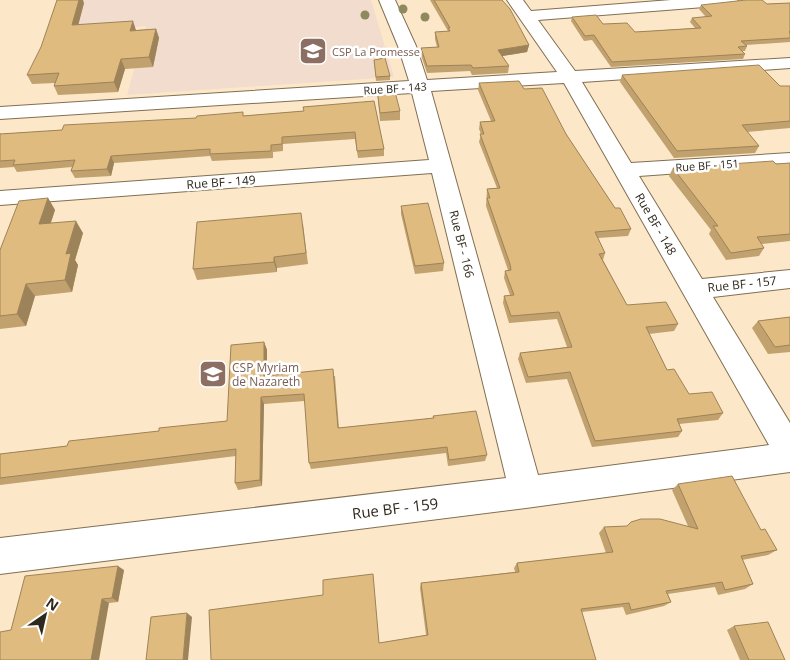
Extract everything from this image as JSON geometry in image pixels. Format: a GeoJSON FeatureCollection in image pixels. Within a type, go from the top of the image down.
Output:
{"type":"FeatureCollection","features":[{"type":"Feature","properties":{"kind":"street","name":"Rue BF - 166"},"geometry":{"type":"LineString","coordinates":[[387,0],[407,46],[420,86],[526,492]]}},
{"type":"Feature","properties":{"kind":"street"},"geometry":{"type":"LineString","coordinates":[[522,8],[730,0]]}},
{"type":"Feature","properties":{"kind":"street","name":"Rue BF - 148"},"geometry":{"type":"LineString","coordinates":[[522,8],[570,77],[790,452]]}},
{"type":"Feature","properties":{"kind":"street","name":"Rue BF - 143"},"geometry":{"type":"LineString","coordinates":[[0,114],[790,63]]}},
{"type":"Feature","properties":{"kind":"street","name":"Rue BF - 151"},"geometry":{"type":"LineString","coordinates":[[625,170],[790,159]]}},
{"type":"Feature","properties":{"kind":"street","name":"Rue BF - 149"},"geometry":{"type":"LineString","coordinates":[[0,198],[442,166]]}},
{"type":"Feature","properties":{"kind":"street","name":"Rue BF - 157"},"geometry":{"type":"LineString","coordinates":[[695,289],[790,280]]}},
{"type":"Feature","properties":{"kind":"street","name":"Rue BF - 159"},"geometry":{"type":"LineString","coordinates":[[0,556],[526,492],[790,457]]}},
{"type":"Feature","properties":{"kind":"shaded area"},"geometry":{"type":"Polygon","coordinates":[[[64,0],[371,0],[394,77],[127,95],[146,26],[49,35],[64,0]]]}},
{"type":"Feature","properties":{"kind":"building"},"geometry":{"type":"Polygon","coordinates":[[[57,0],[79,0],[72,25],[133,21],[130,31],[156,29],[149,57],[121,59],[114,82],[54,86],[59,73],[27,75],[41,47],[57,0]]]}},
{"type":"Feature","properties":{"kind":"building"},"geometry":{"type":"Polygon","coordinates":[[[434,0],[502,0],[510,9],[529,45],[498,50],[509,66],[473,68],[471,65],[427,66],[421,48],[439,47],[435,32],[450,31],[434,0]]]}},
{"type":"Feature","properties":{"kind":"building"},"geometry":{"type":"Polygon","coordinates":[[[762,0],[767,4],[790,3],[790,38],[741,41],[747,46],[738,47],[745,54],[612,62],[594,35],[585,36],[572,17],[596,15],[603,24],[627,23],[635,32],[701,28],[692,18],[712,16],[701,5],[762,0]]]}},
{"type":"Feature","properties":{"kind":"building"},"geometry":{"type":"Polygon","coordinates":[[[385,58],[390,76],[376,77],[374,60],[385,58]]]}},
{"type":"Feature","properties":{"kind":"building"},"geometry":{"type":"Polygon","coordinates":[[[759,65],[780,86],[790,86],[790,121],[742,125],[759,146],[677,151],[622,75],[759,65]]]}},
{"type":"Feature","properties":{"kind":"building"},"geometry":{"type":"Polygon","coordinates":[[[519,81],[524,89],[542,88],[566,134],[615,208],[620,208],[631,229],[595,232],[605,253],[599,254],[627,305],[666,302],[678,324],[646,327],[667,370],[674,369],[689,394],[712,392],[723,413],[677,419],[682,431],[595,441],[570,372],[528,377],[520,353],[572,347],[559,312],[511,316],[504,296],[514,295],[505,271],[511,270],[510,264],[487,198],[490,198],[487,189],[500,188],[480,134],[484,134],[480,122],[495,121],[479,83],[519,81]]]}},
{"type":"Feature","properties":{"kind":"building"},"geometry":{"type":"Polygon","coordinates":[[[394,88],[400,111],[380,113],[377,89],[394,88]]]}},
{"type":"Feature","properties":{"kind":"building"},"geometry":{"type":"Polygon","coordinates":[[[374,101],[384,149],[357,151],[355,132],[282,137],[282,144],[271,145],[271,151],[210,154],[210,149],[111,156],[107,169],[71,171],[75,160],[13,165],[15,160],[0,161],[0,134],[62,130],[64,125],[196,118],[197,116],[243,112],[243,116],[304,111],[303,107],[374,101]]]}},
{"type":"Feature","properties":{"kind":"building"},"geometry":{"type":"Polygon","coordinates":[[[773,161],[776,164],[790,163],[790,234],[757,237],[764,248],[731,253],[713,226],[718,226],[673,168],[773,161]]]}},
{"type":"Feature","properties":{"kind":"building"},"geometry":{"type":"Polygon","coordinates":[[[48,198],[39,224],[76,221],[66,254],[71,253],[65,280],[26,284],[17,314],[0,316],[0,250],[19,201],[48,198]]]}},
{"type":"Feature","properties":{"kind":"building"},"geometry":{"type":"Polygon","coordinates":[[[428,203],[444,263],[415,266],[401,206],[428,203]]]}},
{"type":"Feature","properties":{"kind":"building"},"geometry":{"type":"Polygon","coordinates":[[[301,213],[306,253],[274,257],[274,262],[193,269],[197,222],[301,213]]]}},
{"type":"Feature","properties":{"kind":"building"},"geometry":{"type":"Polygon","coordinates":[[[790,317],[790,345],[775,347],[758,321],[790,317]]]}},
{"type":"Feature","properties":{"kind":"building"},"geometry":{"type":"Polygon","coordinates":[[[264,342],[264,376],[333,369],[338,428],[434,418],[433,416],[476,411],[487,455],[449,460],[447,447],[309,463],[304,394],[261,397],[260,480],[235,483],[236,449],[0,478],[0,454],[67,446],[69,441],[159,431],[159,428],[227,421],[231,345],[264,342]]]}},
{"type":"Feature","properties":{"kind":"building"},"geometry":{"type":"Polygon","coordinates":[[[732,476],[761,530],[765,529],[777,550],[741,556],[753,584],[725,590],[722,582],[666,591],[671,602],[631,610],[629,603],[581,609],[596,660],[211,660],[209,610],[323,595],[323,580],[373,574],[379,643],[428,635],[421,583],[519,572],[517,563],[613,552],[604,527],[627,526],[631,522],[641,519],[660,519],[698,529],[678,484],[732,476]]]}},
{"type":"Feature","properties":{"kind":"building"},"geometry":{"type":"Polygon","coordinates":[[[118,566],[112,598],[102,599],[91,660],[0,660],[0,632],[11,630],[25,576],[118,566]]]}},
{"type":"Feature","properties":{"kind":"building"},"geometry":{"type":"Polygon","coordinates":[[[187,613],[183,660],[146,660],[151,617],[187,613]]]}},
{"type":"Feature","properties":{"kind":"building"},"geometry":{"type":"Polygon","coordinates":[[[768,622],[785,660],[749,660],[734,626],[768,622]]]}},
{"type":"Feature","properties":{"kind":"place","name":"CSP La Promesse"},"geometry":{"type":"Point","coordinates":[313,51]}},
{"type":"Feature","properties":{"kind":"place","name":"CSP Myriam de Nazareth"},"geometry":{"type":"Point","coordinates":[213,374]}}]}
